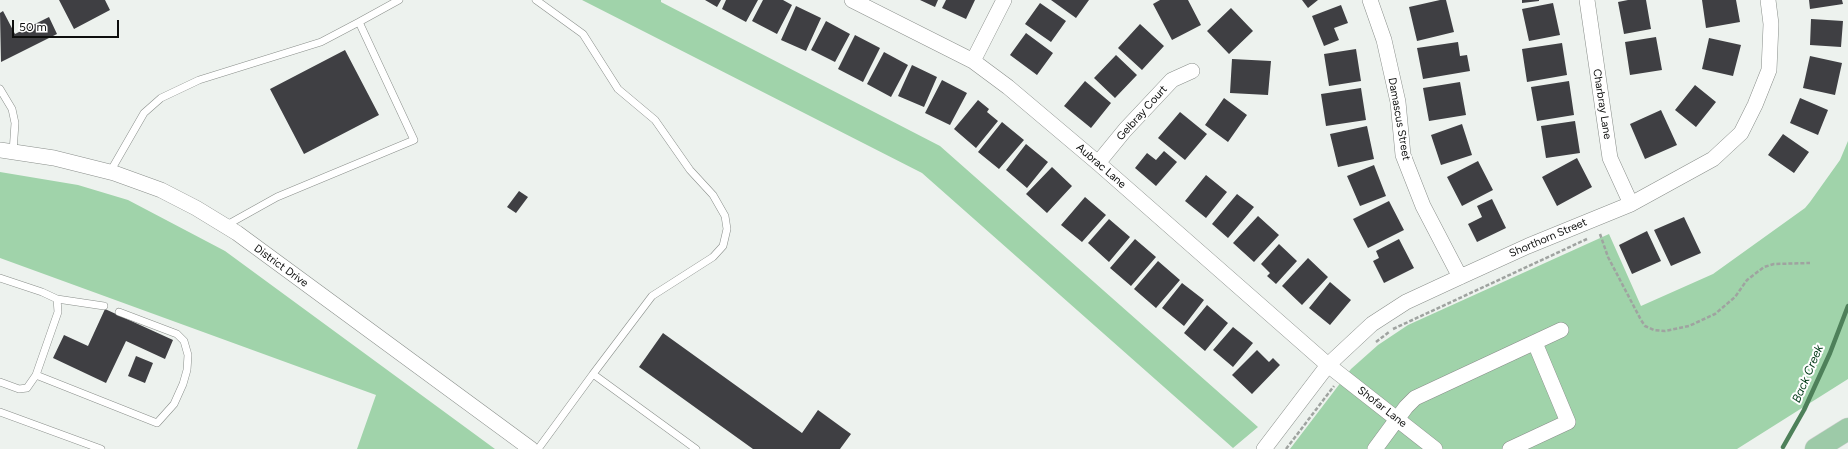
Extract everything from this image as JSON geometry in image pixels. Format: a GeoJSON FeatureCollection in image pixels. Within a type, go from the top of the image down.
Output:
{"type":"FeatureCollection","features":[{"type":"Feature","properties":{"kind":"main road"},"geometry":{"type":"LineString","coordinates":[[1816,449],[1848,429]]}},
{"type":"Feature","properties":{"kind":"street","name":"Aubrac Lane"},"geometry":{"type":"LineString","coordinates":[[852,0],[973,61],[1008,87],[1098,163],[1328,365]]}},
{"type":"Feature","properties":{"kind":"street"},"geometry":{"type":"LineString","coordinates":[[973,61],[1004,0]]}},
{"type":"Feature","properties":{"kind":"street","name":"Damascus Street"},"geometry":{"type":"LineString","coordinates":[[1370,0],[1384,40],[1398,102],[1403,155],[1423,206],[1460,277]]}},
{"type":"Feature","properties":{"kind":"street","name":"Charbray Lane"},"geometry":{"type":"LineString","coordinates":[[1587,0],[1610,158],[1631,204]]}},
{"type":"Feature","properties":{"kind":"street","name":"Shorthorn Street"},"geometry":{"type":"LineString","coordinates":[[1264,449],[1328,365],[1372,324],[1406,302],[1528,246],[1631,204],[1713,159],[1741,133],[1755,105],[1769,70],[1771,24],[1768,0]]}},
{"type":"Feature","properties":{"kind":"street","name":"Gelbray Court"},"geometry":{"type":"LineString","coordinates":[[1098,163],[1125,130],[1172,80],[1192,71]]}},
{"type":"Feature","properties":{"kind":"street","name":"District Drive"},"geometry":{"type":"LineString","coordinates":[[6,151],[54,158],[110,172],[161,190],[196,208],[225,226],[530,449]]}},
{"type":"Feature","properties":{"kind":"street"},"geometry":{"type":"LineString","coordinates":[[1375,449],[1414,398],[1562,330]]}},
{"type":"Feature","properties":{"kind":"street"},"geometry":{"type":"LineString","coordinates":[[1510,449],[1568,422],[1534,343]]}},
{"type":"Feature","properties":{"kind":"street","name":"Shofar Lane"},"geometry":{"type":"LineString","coordinates":[[1328,365],[1435,449]]}},
{"type":"Feature","properties":{"kind":"lane"},"geometry":{"type":"LineString","coordinates":[[110,172],[144,113],[161,98],[198,80],[321,42],[399,0]]}},
{"type":"Feature","properties":{"kind":"lane"},"geometry":{"type":"LineString","coordinates":[[536,0],[583,34],[618,89],[655,120],[690,170],[713,195],[725,216],[727,229],[723,246],[713,257],[652,296],[538,449]]}},
{"type":"Feature","properties":{"kind":"lane"},"geometry":{"type":"LineString","coordinates":[[225,226],[277,197],[414,140],[359,22]]}},
{"type":"Feature","properties":{"kind":"lane"},"geometry":{"type":"LineString","coordinates":[[0,89],[12,109],[15,123],[6,151]]}},
{"type":"Feature","properties":{"kind":"lane"},"geometry":{"type":"LineString","coordinates":[[0,278],[57,299],[104,306]]}},
{"type":"Feature","properties":{"kind":"lane"},"geometry":{"type":"LineString","coordinates":[[0,382],[19,388],[27,388],[36,375],[58,312],[57,299]]}},
{"type":"Feature","properties":{"kind":"lane"},"geometry":{"type":"LineString","coordinates":[[36,375],[157,423],[174,404],[183,384],[187,370],[188,355],[184,342],[177,334],[119,312]]}},
{"type":"Feature","properties":{"kind":"lane"},"geometry":{"type":"LineString","coordinates":[[593,374],[696,449]]}},
{"type":"Feature","properties":{"kind":"lane"},"geometry":{"type":"LineString","coordinates":[[0,412],[101,449]]}},
{"type":"Feature","properties":{"kind":"path"},"geometry":{"type":"LineString","coordinates":[[1600,234],[1608,257],[1641,320],[1645,326],[1654,330],[1665,331],[1689,326],[1715,314],[1735,297],[1747,280],[1764,267],[1774,264],[1810,263]]}},
{"type":"Feature","properties":{"kind":"path"},"geometry":{"type":"LineString","coordinates":[[1373,344],[1392,330],[1417,316],[1587,239]]}},
{"type":"Feature","properties":{"kind":"path"},"geometry":{"type":"LineString","coordinates":[[1286,449],[1342,376]]}},
{"type":"Feature","properties":{"kind":"green space"},"geometry":{"type":"Polygon","coordinates":[[[582,0],[661,0],[661,2],[940,146],[1258,427],[1233,448],[922,173],[582,0]]]}},
{"type":"Feature","properties":{"kind":"green space"},"geometry":{"type":"Polygon","coordinates":[[[1848,141],[1848,379],[1737,449],[1290,449],[1351,369],[1378,345],[1408,325],[1609,234],[1641,306],[1713,274],[1805,208],[1840,160],[1848,141]]]}},
{"type":"Feature","properties":{"kind":"green space"},"geometry":{"type":"Polygon","coordinates":[[[0,172],[78,185],[128,200],[225,251],[495,449],[357,449],[376,395],[0,258],[0,172]]]}},
{"type":"Feature","properties":{"kind":"building"},"geometry":{"type":"Polygon","coordinates":[[[59,0],[105,0],[110,10],[74,29],[59,0]]]}},
{"type":"Feature","properties":{"kind":"building"},"geometry":{"type":"Polygon","coordinates":[[[705,0],[721,0],[717,7],[705,0]]]}},
{"type":"Feature","properties":{"kind":"building"},"geometry":{"type":"Polygon","coordinates":[[[726,0],[758,0],[746,22],[722,9],[726,0]]]}},
{"type":"Feature","properties":{"kind":"building"},"geometry":{"type":"Polygon","coordinates":[[[763,0],[783,0],[792,5],[777,34],[752,21],[763,0]]]}},
{"type":"Feature","properties":{"kind":"building"},"geometry":{"type":"Polygon","coordinates":[[[920,0],[938,0],[935,7],[920,0]]]}},
{"type":"Feature","properties":{"kind":"building"},"geometry":{"type":"Polygon","coordinates":[[[946,0],[975,0],[966,19],[942,8],[946,0]]]}},
{"type":"Feature","properties":{"kind":"building"},"geometry":{"type":"Polygon","coordinates":[[[1051,0],[1089,0],[1076,18],[1051,0]]]}},
{"type":"Feature","properties":{"kind":"building"},"geometry":{"type":"Polygon","coordinates":[[[1160,0],[1188,0],[1201,25],[1172,40],[1153,4],[1160,0]]]}},
{"type":"Feature","properties":{"kind":"building"},"geometry":{"type":"Polygon","coordinates":[[[1302,0],[1318,0],[1308,8],[1302,0]]]}},
{"type":"Feature","properties":{"kind":"building"},"geometry":{"type":"Polygon","coordinates":[[[1446,0],[1454,32],[1417,41],[1409,7],[1446,0]]]}},
{"type":"Feature","properties":{"kind":"building"},"geometry":{"type":"Polygon","coordinates":[[[1522,0],[1539,0],[1539,1],[1522,3],[1522,0]]]}},
{"type":"Feature","properties":{"kind":"building"},"geometry":{"type":"Polygon","coordinates":[[[1628,0],[1646,0],[1651,29],[1624,34],[1618,2],[1628,0]]]}},
{"type":"Feature","properties":{"kind":"building"},"geometry":{"type":"Polygon","coordinates":[[[1702,0],[1736,0],[1740,22],[1706,28],[1702,0]]]}},
{"type":"Feature","properties":{"kind":"building"},"geometry":{"type":"Polygon","coordinates":[[[1809,0],[1842,0],[1843,4],[1810,9],[1809,0]]]}},
{"type":"Feature","properties":{"kind":"building"},"geometry":{"type":"Polygon","coordinates":[[[1040,3],[1066,21],[1051,42],[1025,24],[1040,3]]]}},
{"type":"Feature","properties":{"kind":"building"},"geometry":{"type":"Polygon","coordinates":[[[1553,3],[1560,35],[1529,41],[1522,9],[1553,3]]]}},
{"type":"Feature","properties":{"kind":"building"},"geometry":{"type":"Polygon","coordinates":[[[1341,5],[1348,23],[1334,28],[1339,40],[1324,46],[1312,16],[1341,5]]]}},
{"type":"Feature","properties":{"kind":"building"},"geometry":{"type":"Polygon","coordinates":[[[796,6],[821,18],[806,51],[781,40],[796,6]]]}},
{"type":"Feature","properties":{"kind":"building"},"geometry":{"type":"Polygon","coordinates":[[[1231,8],[1253,31],[1229,54],[1207,31],[1231,8]]]}},
{"type":"Feature","properties":{"kind":"building"},"geometry":{"type":"Polygon","coordinates":[[[3,11],[15,34],[49,17],[57,34],[1,62],[0,13],[3,11]]]}},
{"type":"Feature","properties":{"kind":"building"},"geometry":{"type":"Polygon","coordinates":[[[1811,19],[1843,21],[1841,47],[1810,45],[1811,19]]]}},
{"type":"Feature","properties":{"kind":"building"},"geometry":{"type":"Polygon","coordinates":[[[826,21],[850,34],[835,62],[811,50],[826,21]]]}},
{"type":"Feature","properties":{"kind":"building"},"geometry":{"type":"Polygon","coordinates":[[[1140,24],[1164,46],[1142,70],[1118,48],[1140,24]]]}},
{"type":"Feature","properties":{"kind":"building"},"geometry":{"type":"Polygon","coordinates":[[[1026,33],[1053,53],[1037,75],[1010,55],[1026,33]]]}},
{"type":"Feature","properties":{"kind":"building"},"geometry":{"type":"Polygon","coordinates":[[[855,35],[880,48],[863,82],[838,69],[855,35]]]}},
{"type":"Feature","properties":{"kind":"building"},"geometry":{"type":"Polygon","coordinates":[[[1656,37],[1662,70],[1630,75],[1625,42],[1656,37]]]}},
{"type":"Feature","properties":{"kind":"building"},"geometry":{"type":"Polygon","coordinates":[[[1709,38],[1741,45],[1733,76],[1702,69],[1709,38]]]}},
{"type":"Feature","properties":{"kind":"building"},"geometry":{"type":"Polygon","coordinates":[[[1458,42],[1460,56],[1467,55],[1470,71],[1423,79],[1417,48],[1458,42]]]}},
{"type":"Feature","properties":{"kind":"building"},"geometry":{"type":"Polygon","coordinates":[[[1562,43],[1567,75],[1527,82],[1522,49],[1562,43]]]}},
{"type":"Feature","properties":{"kind":"building"},"geometry":{"type":"Polygon","coordinates":[[[1356,49],[1361,81],[1329,86],[1324,54],[1356,49]]]}},
{"type":"Feature","properties":{"kind":"building"},"geometry":{"type":"Polygon","coordinates":[[[345,50],[379,115],[304,154],[270,89],[345,50]]]}},
{"type":"Feature","properties":{"kind":"building"},"geometry":{"type":"Polygon","coordinates":[[[884,52],[908,65],[891,97],[867,84],[884,52]]]}},
{"type":"Feature","properties":{"kind":"building"},"geometry":{"type":"Polygon","coordinates":[[[1116,55],[1137,75],[1115,98],[1094,78],[1116,55]]]}},
{"type":"Feature","properties":{"kind":"building"},"geometry":{"type":"Polygon","coordinates":[[[1810,56],[1842,63],[1835,95],[1803,88],[1810,56]]]}},
{"type":"Feature","properties":{"kind":"building"},"geometry":{"type":"Polygon","coordinates":[[[1232,59],[1271,61],[1268,95],[1230,93],[1232,59]]]}},
{"type":"Feature","properties":{"kind":"building"},"geometry":{"type":"Polygon","coordinates":[[[912,65],[937,77],[924,107],[898,96],[912,65]]]}},
{"type":"Feature","properties":{"kind":"building"},"geometry":{"type":"Polygon","coordinates":[[[942,80],[967,93],[950,125],[925,113],[942,80]]]}},
{"type":"Feature","properties":{"kind":"building"},"geometry":{"type":"Polygon","coordinates":[[[1085,81],[1111,103],[1091,128],[1064,106],[1085,81]]]}},
{"type":"Feature","properties":{"kind":"building"},"geometry":{"type":"Polygon","coordinates":[[[1569,81],[1574,115],[1537,121],[1531,87],[1569,81]]]}},
{"type":"Feature","properties":{"kind":"building"},"geometry":{"type":"Polygon","coordinates":[[[1460,82],[1466,115],[1429,121],[1423,88],[1460,82]]]}},
{"type":"Feature","properties":{"kind":"building"},"geometry":{"type":"Polygon","coordinates":[[[1695,85],[1716,102],[1696,127],[1675,110],[1695,85]]]}},
{"type":"Feature","properties":{"kind":"building"},"geometry":{"type":"Polygon","coordinates":[[[1361,88],[1366,120],[1326,126],[1321,94],[1361,88]]]}},
{"type":"Feature","properties":{"kind":"building"},"geometry":{"type":"Polygon","coordinates":[[[1224,98],[1247,115],[1228,142],[1205,125],[1224,98]]]}},
{"type":"Feature","properties":{"kind":"building"},"geometry":{"type":"Polygon","coordinates":[[[1800,98],[1828,110],[1818,135],[1790,123],[1800,98]]]}},
{"type":"Feature","properties":{"kind":"building"},"geometry":{"type":"Polygon","coordinates":[[[978,100],[989,109],[987,112],[998,121],[976,148],[954,129],[978,100]]]}},
{"type":"Feature","properties":{"kind":"building"},"geometry":{"type":"Polygon","coordinates":[[[1661,110],[1677,145],[1645,159],[1630,124],[1661,110]]]}},
{"type":"Feature","properties":{"kind":"building"},"geometry":{"type":"Polygon","coordinates":[[[1180,112],[1207,134],[1185,160],[1158,138],[1180,112]]]}},
{"type":"Feature","properties":{"kind":"building"},"geometry":{"type":"Polygon","coordinates":[[[1575,121],[1580,153],[1546,158],[1541,126],[1575,121]]]}},
{"type":"Feature","properties":{"kind":"building"},"geometry":{"type":"Polygon","coordinates":[[[1002,122],[1024,140],[999,169],[978,152],[1002,122]]]}},
{"type":"Feature","properties":{"kind":"building"},"geometry":{"type":"Polygon","coordinates":[[[1462,124],[1472,155],[1441,165],[1431,135],[1462,124]]]}},
{"type":"Feature","properties":{"kind":"building"},"geometry":{"type":"Polygon","coordinates":[[[1367,126],[1374,159],[1338,167],[1330,134],[1367,126]]]}},
{"type":"Feature","properties":{"kind":"building"},"geometry":{"type":"Polygon","coordinates":[[[1783,134],[1809,152],[1794,173],[1768,155],[1783,134]]]}},
{"type":"Feature","properties":{"kind":"building"},"geometry":{"type":"Polygon","coordinates":[[[1026,144],[1048,162],[1027,188],[1006,170],[1026,144]]]}},
{"type":"Feature","properties":{"kind":"building"},"geometry":{"type":"Polygon","coordinates":[[[1164,151],[1177,162],[1156,186],[1135,168],[1147,153],[1156,160],[1164,151]]]}},
{"type":"Feature","properties":{"kind":"building"},"geometry":{"type":"Polygon","coordinates":[[[1577,158],[1592,187],[1557,206],[1542,177],[1577,158]]]}},
{"type":"Feature","properties":{"kind":"building"},"geometry":{"type":"Polygon","coordinates":[[[1478,161],[1493,190],[1462,206],[1447,177],[1478,161]]]}},
{"type":"Feature","properties":{"kind":"building"},"geometry":{"type":"Polygon","coordinates":[[[1374,165],[1386,196],[1360,206],[1347,176],[1374,165]]]}},
{"type":"Feature","properties":{"kind":"building"},"geometry":{"type":"Polygon","coordinates":[[[1052,167],[1072,186],[1047,213],[1026,194],[1052,167]]]}},
{"type":"Feature","properties":{"kind":"building"},"geometry":{"type":"Polygon","coordinates":[[[1206,175],[1227,192],[1206,218],[1185,201],[1206,175]]]}},
{"type":"Feature","properties":{"kind":"building"},"geometry":{"type":"Polygon","coordinates":[[[519,191],[528,197],[516,213],[507,207],[519,191]]]}},
{"type":"Feature","properties":{"kind":"building"},"geometry":{"type":"Polygon","coordinates":[[[1237,194],[1254,207],[1228,238],[1212,224],[1237,194]]]}},
{"type":"Feature","properties":{"kind":"building"},"geometry":{"type":"Polygon","coordinates":[[[1085,197],[1106,215],[1082,242],[1061,225],[1085,197]]]}},
{"type":"Feature","properties":{"kind":"building"},"geometry":{"type":"Polygon","coordinates":[[[1492,199],[1506,228],[1477,242],[1468,224],[1482,217],[1477,206],[1492,199]]]}},
{"type":"Feature","properties":{"kind":"building"},"geometry":{"type":"Polygon","coordinates":[[[1389,201],[1404,230],[1368,248],[1353,219],[1389,201]]]}},
{"type":"Feature","properties":{"kind":"building"},"geometry":{"type":"Polygon","coordinates":[[[1258,216],[1279,235],[1254,262],[1233,243],[1258,216]]]}},
{"type":"Feature","properties":{"kind":"building"},"geometry":{"type":"Polygon","coordinates":[[[1684,217],[1701,253],[1671,266],[1654,230],[1684,217]]]}},
{"type":"Feature","properties":{"kind":"building"},"geometry":{"type":"Polygon","coordinates":[[[1109,219],[1130,237],[1109,262],[1088,243],[1109,219]]]}},
{"type":"Feature","properties":{"kind":"building"},"geometry":{"type":"Polygon","coordinates":[[[1647,231],[1661,261],[1632,274],[1619,245],[1647,231]]]}},
{"type":"Feature","properties":{"kind":"building"},"geometry":{"type":"Polygon","coordinates":[[[1135,239],[1156,257],[1131,286],[1110,268],[1135,239]]]}},
{"type":"Feature","properties":{"kind":"building"},"geometry":{"type":"Polygon","coordinates":[[[1399,239],[1414,268],[1384,283],[1373,261],[1379,258],[1376,251],[1399,239]]]}},
{"type":"Feature","properties":{"kind":"building"},"geometry":{"type":"Polygon","coordinates":[[[1279,244],[1297,261],[1276,284],[1267,276],[1270,273],[1261,264],[1279,244]]]}},
{"type":"Feature","properties":{"kind":"building"},"geometry":{"type":"Polygon","coordinates":[[[1308,258],[1328,277],[1302,305],[1282,286],[1308,258]]]}},
{"type":"Feature","properties":{"kind":"building"},"geometry":{"type":"Polygon","coordinates":[[[1158,261],[1180,280],[1156,308],[1134,289],[1158,261]]]}},
{"type":"Feature","properties":{"kind":"building"},"geometry":{"type":"Polygon","coordinates":[[[1330,282],[1351,300],[1330,325],[1309,308],[1330,282]]]}},
{"type":"Feature","properties":{"kind":"building"},"geometry":{"type":"Polygon","coordinates":[[[1182,283],[1204,300],[1184,326],[1162,308],[1182,283]]]}},
{"type":"Feature","properties":{"kind":"building"},"geometry":{"type":"Polygon","coordinates":[[[1207,305],[1228,323],[1205,351],[1184,333],[1207,305]]]}},
{"type":"Feature","properties":{"kind":"building"},"geometry":{"type":"Polygon","coordinates":[[[105,309],[173,340],[165,359],[126,341],[106,383],[53,358],[64,335],[88,346],[105,309]]]}},
{"type":"Feature","properties":{"kind":"building"},"geometry":{"type":"Polygon","coordinates":[[[1233,327],[1253,343],[1233,367],[1213,350],[1233,327]]]}},
{"type":"Feature","properties":{"kind":"building"},"geometry":{"type":"Polygon","coordinates":[[[663,333],[802,433],[818,410],[851,434],[840,449],[753,449],[639,367],[663,333]]]}},
{"type":"Feature","properties":{"kind":"building"},"geometry":{"type":"Polygon","coordinates":[[[1257,350],[1269,362],[1273,358],[1280,365],[1252,394],[1232,375],[1257,350]]]}},
{"type":"Feature","properties":{"kind":"building"},"geometry":{"type":"Polygon","coordinates":[[[136,356],[153,363],[145,383],[128,376],[136,356]]]}},
{"type":"Feature","properties":{"kind":"waterway","name":"Back Creek"},"geometry":{"type":"LineString","coordinates":[[1783,447],[1804,410],[1830,353],[1848,306]]}}]}
